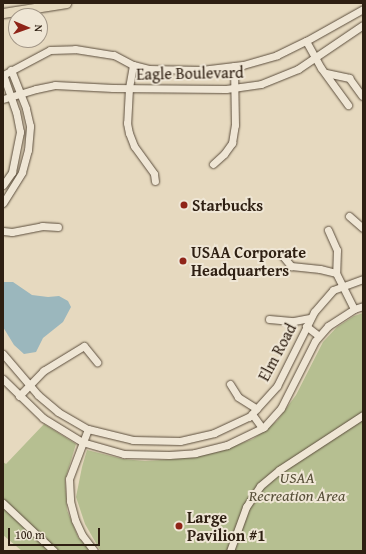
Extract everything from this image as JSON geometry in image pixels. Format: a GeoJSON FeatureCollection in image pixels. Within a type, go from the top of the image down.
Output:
{"type":"FeatureCollection","features":[{"type":"Feature","properties":{"kind":"main road"},"geometry":{"type":"LineString","coordinates":[[3,12],[66,3]]}},
{"type":"Feature","properties":{"kind":"street","name":"Eagle Boulevard"},"geometry":{"type":"LineString","coordinates":[[3,75],[50,50],[75,49],[114,55],[133,65],[149,69],[201,70],[234,66],[277,55],[306,41],[363,9]]}},
{"type":"Feature","properties":{"kind":"street","name":"Eagle Boulevard"},"geometry":{"type":"LineString","coordinates":[[3,99],[55,85],[129,88],[234,88],[261,84],[298,68],[363,26]]}},
{"type":"Feature","properties":{"kind":"street"},"geometry":{"type":"LineString","coordinates":[[306,41],[314,57],[348,105]]}},
{"type":"Feature","properties":{"kind":"street"},"geometry":{"type":"LineString","coordinates":[[133,65],[129,88],[127,122],[129,133],[134,146],[154,174],[155,181]]}},
{"type":"Feature","properties":{"kind":"street"},"geometry":{"type":"LineString","coordinates":[[213,164],[224,154],[232,143],[235,125],[234,66]]}},
{"type":"Feature","properties":{"kind":"street"},"geometry":{"type":"LineString","coordinates":[[3,203],[22,172],[28,150],[30,126],[21,93],[11,70]]}},
{"type":"Feature","properties":{"kind":"street"},"geometry":{"type":"LineString","coordinates":[[326,73],[349,78],[362,96]]}},
{"type":"Feature","properties":{"kind":"street"},"geometry":{"type":"LineString","coordinates":[[3,75],[12,96],[20,132],[12,172],[4,183]]}},
{"type":"Feature","properties":{"kind":"street"},"geometry":{"type":"LineString","coordinates":[[4,183],[16,183]]}},
{"type":"Feature","properties":{"kind":"street"},"geometry":{"type":"LineString","coordinates":[[349,216],[363,228]]}},
{"type":"Feature","properties":{"kind":"street"},"geometry":{"type":"LineString","coordinates":[[3,231],[12,232],[42,226],[58,227]]}},
{"type":"Feature","properties":{"kind":"street"},"geometry":{"type":"LineString","coordinates":[[328,230],[337,250],[336,273],[354,309]]}},
{"type":"Feature","properties":{"kind":"street"},"geometry":{"type":"LineString","coordinates":[[281,254],[291,266],[320,268],[336,273]]}},
{"type":"Feature","properties":{"kind":"street","name":"Elm Road"},"geometry":{"type":"LineString","coordinates":[[3,354],[38,395],[58,412],[88,430],[133,440],[180,441],[214,433],[249,417],[277,386],[310,318],[333,290],[363,279]]}},
{"type":"Feature","properties":{"kind":"street","name":"Elm Road"},"geometry":{"type":"LineString","coordinates":[[3,379],[43,418],[82,442],[124,454],[169,456],[195,453],[227,445],[262,428],[281,408],[315,341],[319,336],[328,326],[354,309],[363,306]]}},
{"type":"Feature","properties":{"kind":"street"},"geometry":{"type":"LineString","coordinates":[[269,319],[294,321],[310,318]]}},
{"type":"Feature","properties":{"kind":"street"},"geometry":{"type":"LineString","coordinates":[[306,326],[319,336]]}},
{"type":"Feature","properties":{"kind":"street"},"geometry":{"type":"LineString","coordinates":[[20,396],[43,371],[84,346],[97,362]]}},
{"type":"Feature","properties":{"kind":"street"},"geometry":{"type":"LineString","coordinates":[[230,384],[238,397],[255,411],[262,428]]}},
{"type":"Feature","properties":{"kind":"street"},"geometry":{"type":"LineString","coordinates":[[230,551],[246,507],[260,486],[279,470],[363,415]]}},
{"type":"Feature","properties":{"kind":"street"},"geometry":{"type":"LineString","coordinates":[[88,430],[82,442],[69,479],[70,501],[80,530],[94,551]]}},
{"type":"Feature","properties":{"kind":"street"},"geometry":{"type":"LineString","coordinates":[[3,503],[54,551]]}},
{"type":"Feature","properties":{"kind":"green space","name":"USAA Recreation Area"},"geometry":{"type":"Polygon","coordinates":[[[363,313],[363,551],[100,550],[85,524],[76,497],[87,450],[123,459],[145,461],[177,459],[217,452],[253,439],[277,421],[296,395],[323,342],[337,327],[354,316],[363,313]]]}},
{"type":"Feature","properties":{"kind":"green space"},"geometry":{"type":"Polygon","coordinates":[[[44,424],[76,444],[65,480],[67,510],[78,537],[90,551],[22,551],[3,535],[3,462],[6,464],[44,424]]]}},
{"type":"Feature","properties":{"kind":"water"},"geometry":{"type":"Polygon","coordinates":[[[3,282],[13,282],[32,295],[48,297],[59,296],[68,301],[71,307],[63,322],[43,338],[36,352],[24,354],[14,345],[3,327],[3,282]]]}},
{"type":"Feature","properties":{"kind":"place","name":"Starbucks"},"geometry":{"type":"Point","coordinates":[184,205]}},
{"type":"Feature","properties":{"kind":"place","name":"USAA Corporate Headquarters"},"geometry":{"type":"Point","coordinates":[183,261]}},
{"type":"Feature","properties":{"kind":"place","name":"Large Pavilion #1"},"geometry":{"type":"Point","coordinates":[179,526]}}]}
